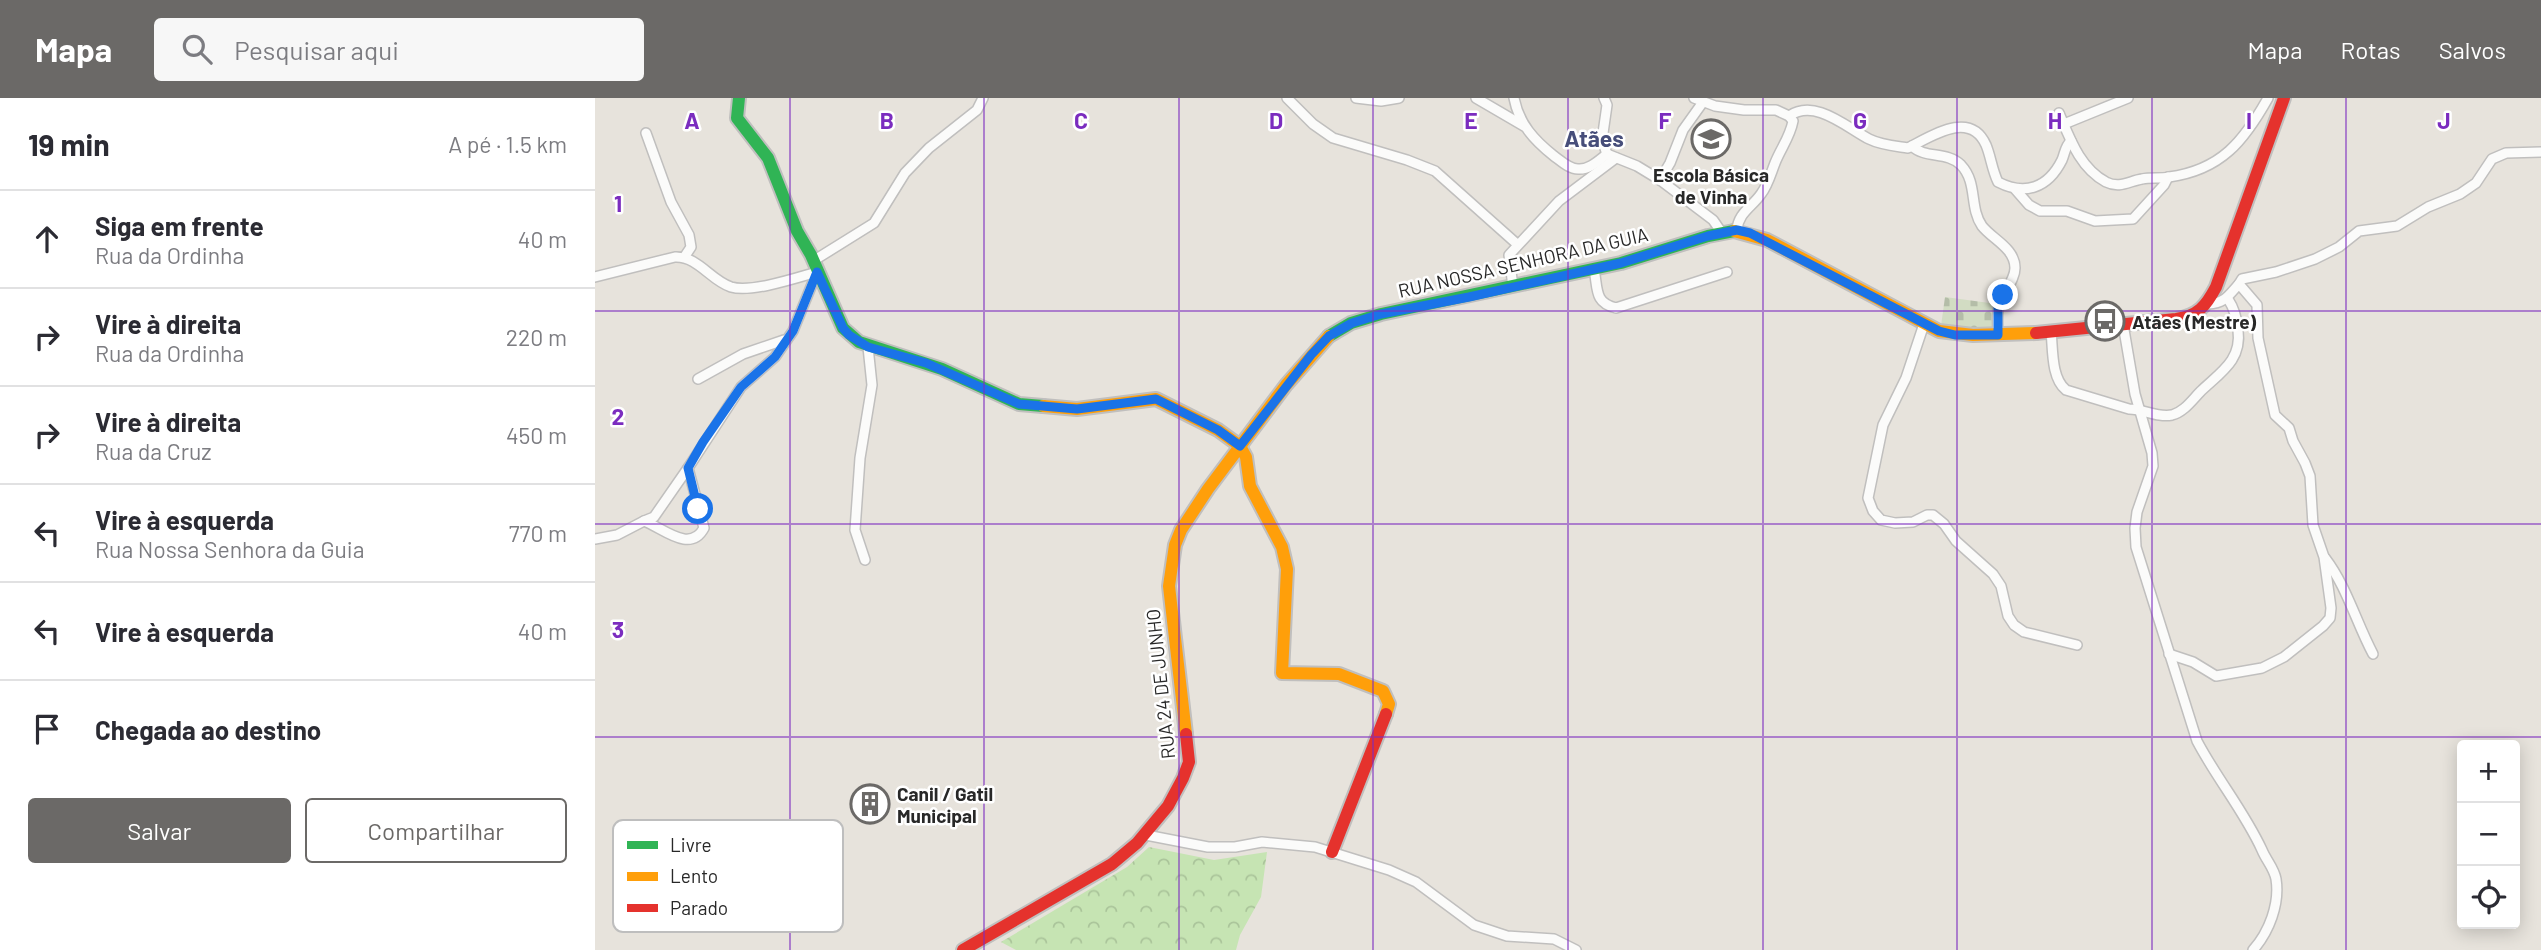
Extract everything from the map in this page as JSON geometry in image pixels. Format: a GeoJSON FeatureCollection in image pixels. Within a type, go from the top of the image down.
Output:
{"type":"FeatureCollection","features":[{"type":"Feature","properties":{"kind":"main road"},"geometry":{"type":"LineString","coordinates":[[739,98],[737,118],[768,158],[797,231],[843,328],[849,335],[868,347],[926,363],[1019,404],[1077,409],[1156,399],[1218,430],[1240,446],[1246,457],[1250,486],[1282,547],[1287,569],[1282,673],[1339,674],[1383,691],[1389,704],[1332,852]]}},
{"type":"Feature","properties":{"kind":"main road"},"geometry":{"type":"LineString","coordinates":[[1737,230],[1766,240],[1924,324],[1955,335],[1998,335],[2190,317],[2208,304],[2216,287],[2284,98]]}},
{"type":"Feature","properties":{"kind":"main road","name":"RUA NOSSA SENHORA DA GUIA"},"geometry":{"type":"LineString","coordinates":[[1240,446],[1329,336],[1352,323],[1381,314],[1594,269],[1737,230]]}},
{"type":"Feature","properties":{"kind":"main road","name":"RUA 24 DE JUNHO"},"geometry":{"type":"LineString","coordinates":[[963,950],[1112,864],[1146,835],[1181,786],[1189,762],[1169,586],[1175,545],[1190,515],[1240,446]]}},
{"type":"Feature","properties":{"kind":"street"},"geometry":{"type":"LineString","coordinates":[[595,277],[685,256],[734,288],[791,280],[874,223],[905,173],[929,148],[977,110],[983,98]]}},
{"type":"Feature","properties":{"kind":"street"},"geometry":{"type":"LineString","coordinates":[[1287,98],[1313,124],[1333,138],[1435,171],[1517,244]]}},
{"type":"Feature","properties":{"kind":"street"},"geometry":{"type":"LineString","coordinates":[[1356,98],[1381,101],[1399,98]]}},
{"type":"Feature","properties":{"kind":"street"},"geometry":{"type":"LineString","coordinates":[[1476,98],[1518,125],[1524,126]]}},
{"type":"Feature","properties":{"kind":"street"},"geometry":{"type":"LineString","coordinates":[[1514,98],[1524,126],[1534,139],[1567,166],[1577,170],[1588,168],[1612,156]]}},
{"type":"Feature","properties":{"kind":"street"},"geometry":{"type":"LineString","coordinates":[[1604,98],[1607,105],[1602,140],[1612,156],[1637,166],[1660,180],[1713,219],[1722,233]]}},
{"type":"Feature","properties":{"kind":"street"},"geometry":{"type":"LineString","coordinates":[[1694,98],[1744,110],[1776,110],[1793,121],[1791,132],[1761,195],[1743,213],[1737,223],[1737,230]]}},
{"type":"Feature","properties":{"kind":"street"},"geometry":{"type":"LineString","coordinates":[[2064,124],[2127,98]]}},
{"type":"Feature","properties":{"kind":"street"},"geometry":{"type":"LineString","coordinates":[[2059,113],[2081,161],[2108,183],[2123,185],[2136,180],[2168,177],[2208,167],[2234,149],[2250,131],[2269,98]]}},
{"type":"Feature","properties":{"kind":"street"},"geometry":{"type":"LineString","coordinates":[[1660,180],[1682,130],[1703,102]]}},
{"type":"Feature","properties":{"kind":"street"},"geometry":{"type":"LineString","coordinates":[[1789,116],[1802,107],[1815,108],[1872,140],[1908,148],[1940,130],[1961,127],[1976,132],[1985,141],[1998,182],[2015,189],[2029,205],[2040,211],[2067,211],[2095,221],[2133,219],[2168,177]]}},
{"type":"Feature","properties":{"kind":"street"},"geometry":{"type":"LineString","coordinates":[[646,133],[671,202],[689,235],[691,247],[685,256]]}},
{"type":"Feature","properties":{"kind":"street"},"geometry":{"type":"LineString","coordinates":[[2015,189],[2040,186],[2052,178],[2066,145],[2071,141]]}},
{"type":"Feature","properties":{"kind":"street"},"geometry":{"type":"LineString","coordinates":[[1912,146],[1918,152],[1945,156],[1960,164],[1971,178],[1975,212],[1982,226],[2005,247],[2013,259],[2015,270],[1998,306],[1998,335]]}},
{"type":"Feature","properties":{"kind":"street"},"geometry":{"type":"LineString","coordinates":[[2208,304],[2228,299],[2242,279],[2315,260],[2339,247],[2359,231],[2397,226],[2428,207],[2461,194],[2476,183],[2492,159],[2506,153],[2541,152]]}},
{"type":"Feature","properties":{"kind":"street"},"geometry":{"type":"LineString","coordinates":[[1513,287],[1509,255],[1517,244],[1559,201],[1612,156]]}},
{"type":"Feature","properties":{"kind":"street"},"geometry":{"type":"LineString","coordinates":[[595,539],[617,535],[654,517],[741,387],[775,357],[789,338],[801,315],[815,266]]}},
{"type":"Feature","properties":{"kind":"street"},"geometry":{"type":"LineString","coordinates":[[1594,269],[1599,299],[1604,305],[1616,309],[1727,272]]}},
{"type":"Feature","properties":{"kind":"street"},"geometry":{"type":"LineString","coordinates":[[2169,654],[2193,662],[2216,676],[2262,668],[2284,657],[2330,618],[2330,592],[2324,557],[2313,525],[2313,496],[2305,463],[2289,428],[2276,415],[2258,338],[2257,305],[2239,284]]}},
{"type":"Feature","properties":{"kind":"street"},"geometry":{"type":"LineString","coordinates":[[2050,331],[2059,385],[2074,394],[2160,416],[2182,411],[2233,360],[2240,340],[2237,322],[2228,299]]}},
{"type":"Feature","properties":{"kind":"street"},"geometry":{"type":"LineString","coordinates":[[1924,324],[1906,378],[1883,425],[1868,498],[1873,511],[1881,520],[1895,523],[1913,522],[1933,515],[1944,524],[1956,541],[1993,574],[2001,586],[2008,617],[2014,625],[2024,632],[2077,645]]}},
{"type":"Feature","properties":{"kind":"street"},"geometry":{"type":"LineString","coordinates":[[2123,324],[2153,466],[2137,512],[2136,547],[2197,741],[2209,764],[2252,827],[2276,881],[2270,925],[2253,950]]}},
{"type":"Feature","properties":{"kind":"street"},"geometry":{"type":"LineString","coordinates":[[698,379],[743,354],[789,338]]}},
{"type":"Feature","properties":{"kind":"street"},"geometry":{"type":"LineString","coordinates":[[865,560],[855,530],[860,458],[872,385],[868,347]]}},
{"type":"Feature","properties":{"kind":"street"},"geometry":{"type":"LineString","coordinates":[[644,522],[681,540],[692,539],[701,533],[704,528],[688,468]]}},
{"type":"Feature","properties":{"kind":"street"},"geometry":{"type":"LineString","coordinates":[[2324,557],[2341,583],[2360,631],[2373,654]]}},
{"type":"Feature","properties":{"kind":"street"},"geometry":{"type":"LineString","coordinates":[[1146,835],[1208,847],[1235,847],[1262,842],[1315,847],[1389,870],[1416,882],[1474,925],[1507,936],[1554,939],[1576,950]]}},
{"type":"Feature","properties":{"kind":"green space"},"geometry":{"type":"Polygon","coordinates":[[[1945,297],[1997,304],[1994,329],[1990,332],[1941,326],[1945,297]]]}},
{"type":"Feature","properties":{"kind":"green space"},"geometry":{"type":"Polygon","coordinates":[[[1149,847],[1214,860],[1267,852],[1261,897],[1240,935],[1236,950],[1016,950],[1001,942],[1127,867],[1149,847]]]}},
{"type":"Feature","properties":{"kind":"traffic: fast"},"geometry":{"type":"LineString","coordinates":[[739,98],[737,118],[768,158],[797,231],[811,255],[843,328],[859,342],[942,369],[1019,404],[1043,406]]}},
{"type":"Feature","properties":{"kind":"traffic: fast"},"geometry":{"type":"LineString","coordinates":[[1329,336],[1351,323],[1381,314],[1621,263],[1708,236],[1734,231]]}},
{"type":"Feature","properties":{"kind":"traffic: slow"},"geometry":{"type":"LineString","coordinates":[[1734,231],[1767,240],[1939,331],[1973,335],[2036,333]]}},
{"type":"Feature","properties":{"kind":"traffic: slow"},"geometry":{"type":"LineString","coordinates":[[1186,734],[1169,586],[1175,545],[1181,530],[1208,489],[1286,385],[1329,336]]}},
{"type":"Feature","properties":{"kind":"traffic: slow"},"geometry":{"type":"LineString","coordinates":[[1043,406],[1077,409],[1156,399],[1218,430],[1240,446],[1246,457],[1250,486],[1282,547],[1287,569],[1282,673],[1339,674],[1383,691],[1389,704],[1386,714]]}},
{"type":"Feature","properties":{"kind":"traffic: jam"},"geometry":{"type":"LineString","coordinates":[[2036,333],[2176,319],[2201,309],[2216,287],[2284,98]]}},
{"type":"Feature","properties":{"kind":"traffic: jam"},"geometry":{"type":"LineString","coordinates":[[1332,852],[1386,714]]}},
{"type":"Feature","properties":{"kind":"traffic: jam"},"geometry":{"type":"LineString","coordinates":[[963,950],[1112,864],[1137,843],[1168,806],[1183,778],[1189,762],[1186,734]]}},
{"type":"Feature","properties":{"kind":"place","name":"Escola Básica de Vinha"},"geometry":{"type":"Point","coordinates":[1711,139]}},
{"type":"Feature","properties":{"kind":"place","name":"Atães (Mestre)"},"geometry":{"type":"Point","coordinates":[2105,321]}},
{"type":"Feature","properties":{"kind":"place","name":"Canil / Gatil Municipal"},"geometry":{"type":"Point","coordinates":[870,804]}},
{"type":"Feature","properties":{"kind":"district","name":"Atães"},"geometry":{"type":"Point","coordinates":[1594,138]}},
{"type":"Feature","properties":{"kind":"route"},"geometry":{"type":"LineString","coordinates":[[698,509],[688,468],[741,387],[775,357],[793,331],[817,272],[843,328],[868,347],[942,369],[963,381],[1019,404],[1077,409],[1156,399],[1218,430],[1240,446],[1311,355],[1329,336],[1352,323],[1381,314],[1621,263],[1708,236],[1737,230],[1766,240],[1939,331],[1955,335],[1998,335],[1998,306],[2003,295]]}}]}
